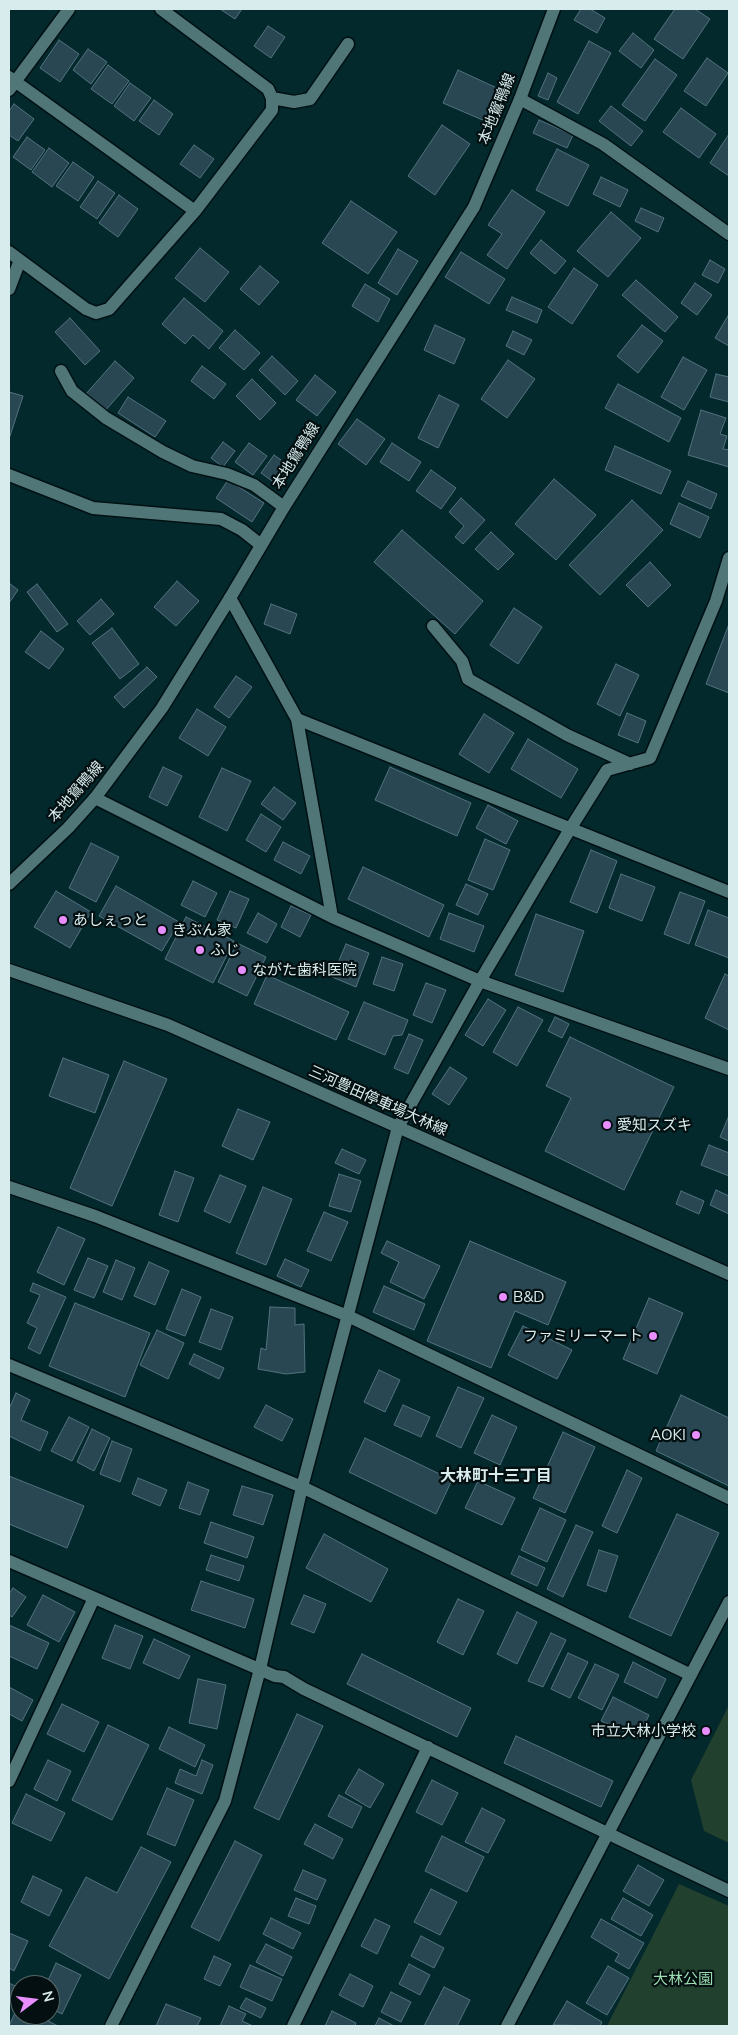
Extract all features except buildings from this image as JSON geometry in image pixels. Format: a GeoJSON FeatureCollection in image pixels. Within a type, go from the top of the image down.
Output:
{"type":"FeatureCollection","features":[{"type":"Feature","properties":{"kind":"street"},"geometry":{"type":"LineString","coordinates":[[68,9],[11,83],[195,211]]}},
{"type":"Feature","properties":{"kind":"street"},"geometry":{"type":"LineString","coordinates":[[9,252],[86,309],[96,313],[109,309],[195,211],[272,110],[272,98],[268,89],[161,9]]}},
{"type":"Feature","properties":{"kind":"street","name":"本地鴛鴨線"},"geometry":{"type":"LineString","coordinates":[[9,884],[68,828],[95,798],[162,708],[273,524],[474,207],[520,99],[554,9]]}},
{"type":"Feature","properties":{"kind":"street"},"geometry":{"type":"LineString","coordinates":[[272,98],[294,102],[310,99],[348,44]]}},
{"type":"Feature","properties":{"kind":"street"},"geometry":{"type":"LineString","coordinates":[[520,99],[603,144],[729,234]]}},
{"type":"Feature","properties":{"kind":"street"},"geometry":{"type":"LineString","coordinates":[[9,289],[20,260]]}},
{"type":"Feature","properties":{"kind":"street"},"geometry":{"type":"LineString","coordinates":[[60,371],[72,392],[106,418],[163,452],[192,466],[227,474],[254,485],[284,507]]}},
{"type":"Feature","properties":{"kind":"street"},"geometry":{"type":"LineString","coordinates":[[9,475],[93,508],[221,519],[242,530],[261,545]]}},
{"type":"Feature","properties":{"kind":"street"},"geometry":{"type":"LineString","coordinates":[[111,2026],[225,1801],[260,1669],[302,1487],[398,1127],[480,981],[607,770],[650,758],[716,601],[729,558]]}},
{"type":"Feature","properties":{"kind":"street"},"geometry":{"type":"LineString","coordinates":[[230,598],[296,719],[332,917]]}},
{"type":"Feature","properties":{"kind":"street"},"geometry":{"type":"LineString","coordinates":[[433,626],[462,661],[468,679],[567,735],[630,764]]}},
{"type":"Feature","properties":{"kind":"street"},"geometry":{"type":"LineString","coordinates":[[296,719],[729,892]]}},
{"type":"Feature","properties":{"kind":"street"},"geometry":{"type":"LineString","coordinates":[[95,798],[332,917],[480,981],[729,1069]]}},
{"type":"Feature","properties":{"kind":"street","name":"三河豊田停車場大林線"},"geometry":{"type":"LineString","coordinates":[[9,970],[168,1025],[729,1274]]}},
{"type":"Feature","properties":{"kind":"street"},"geometry":{"type":"LineString","coordinates":[[9,1186],[95,1216],[348,1316],[729,1498]]}},
{"type":"Feature","properties":{"kind":"street"},"geometry":{"type":"LineString","coordinates":[[9,1365],[302,1487],[691,1675]]}},
{"type":"Feature","properties":{"kind":"street"},"geometry":{"type":"LineString","coordinates":[[9,1561],[275,1676],[284,1677],[304,1689],[729,1891]]}},
{"type":"Feature","properties":{"kind":"street"},"geometry":{"type":"LineString","coordinates":[[9,1781],[94,1598]]}},
{"type":"Feature","properties":{"kind":"street"},"geometry":{"type":"LineString","coordinates":[[507,2026],[729,1602]]}},
{"type":"Feature","properties":{"kind":"street"},"geometry":{"type":"LineString","coordinates":[[293,2026],[428,1748]]}},
{"type":"Feature","properties":{"kind":"green space"},"geometry":{"type":"Polygon","coordinates":[[[729,1705],[729,1843],[704,1831],[691,1780],[729,1705]]]}},
{"type":"Feature","properties":{"kind":"green space","name":"大林公園"},"geometry":{"type":"Polygon","coordinates":[[[679,1884],[729,1906],[729,2026],[607,2026],[679,1884]]]}},
{"type":"Feature","properties":{"kind":"place","name":"あしぇっと"},"geometry":{"type":"Point","coordinates":[63,920]}},
{"type":"Feature","properties":{"kind":"place","name":"きぶん家"},"geometry":{"type":"Point","coordinates":[162,930]}},
{"type":"Feature","properties":{"kind":"place","name":"ふじ"},"geometry":{"type":"Point","coordinates":[200,950]}},
{"type":"Feature","properties":{"kind":"place","name":"ながた歯科医院"},"geometry":{"type":"Point","coordinates":[242,970]}},
{"type":"Feature","properties":{"kind":"place","name":"愛知スズキ"},"geometry":{"type":"Point","coordinates":[607,1125]}},
{"type":"Feature","properties":{"kind":"place","name":"B&D"},"geometry":{"type":"Point","coordinates":[503,1297]}},
{"type":"Feature","properties":{"kind":"place","name":"ファミリーマート"},"geometry":{"type":"Point","coordinates":[653,1336]}},
{"type":"Feature","properties":{"kind":"place","name":"AOKI"},"geometry":{"type":"Point","coordinates":[696,1435]}},
{"type":"Feature","properties":{"kind":"place","name":"市立大林小学校"},"geometry":{"type":"Point","coordinates":[706,1731]}},
{"type":"Feature","properties":{"kind":"district","name":"大林町十三丁目"},"geometry":{"type":"Point","coordinates":[496,1476]}}]}
